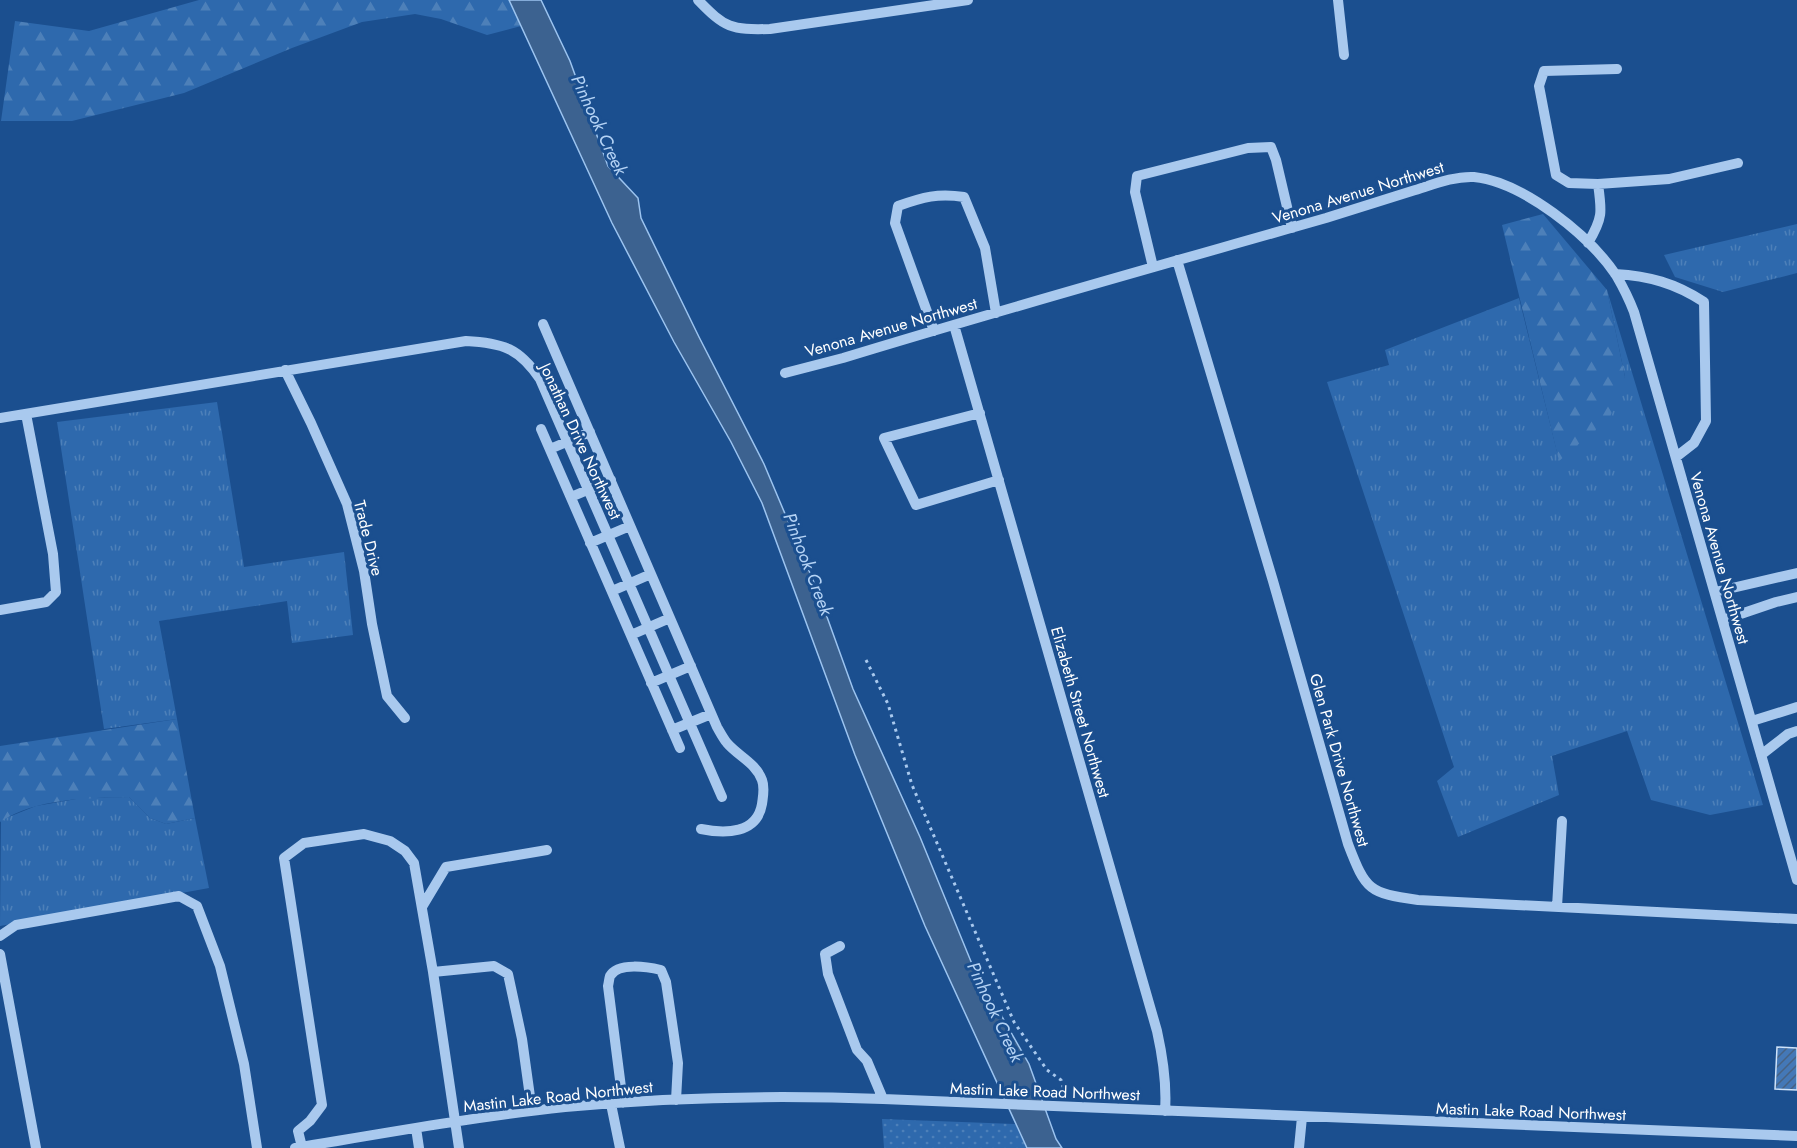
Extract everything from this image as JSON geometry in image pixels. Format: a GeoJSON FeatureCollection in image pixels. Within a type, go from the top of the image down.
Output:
{"type":"FeatureCollection","features":[{"type":"Feature","properties":{"kind":"street"},"geometry":{"type":"LineString","coordinates":[[698,0],[717,20],[741,29],[770,29],[968,0]]}},
{"type":"Feature","properties":{"kind":"street"},"geometry":{"type":"LineString","coordinates":[[1338,0],[1344,55]]}},
{"type":"Feature","properties":{"kind":"street"},"geometry":{"type":"LineString","coordinates":[[1617,69],[1544,71],[1539,86],[1556,175],[1569,183],[1598,184],[1669,179],[1738,163]]}},
{"type":"Feature","properties":{"kind":"street"},"geometry":{"type":"LineString","coordinates":[[1153,267],[1135,192],[1137,176],[1248,148],[1271,147],[1292,228]]}},
{"type":"Feature","properties":{"kind":"street","name":"Venona Avenue Northwest"},"geometry":{"type":"LineString","coordinates":[[785,373],[1292,228],[1452,179],[1473,177],[1499,183],[1522,193],[1547,209],[1588,243],[1615,274],[1634,312],[1761,755],[1792,845],[1797,880]]}},
{"type":"Feature","properties":{"kind":"street"},"geometry":{"type":"LineString","coordinates":[[1588,243],[1599,225],[1601,206],[1598,184]]}},
{"type":"Feature","properties":{"kind":"street"},"geometry":{"type":"LineString","coordinates":[[934,331],[895,223],[898,206],[923,197],[946,194],[964,197],[985,248],[996,313]]}},
{"type":"Feature","properties":{"kind":"street","name":"Glen Park Drive Northwest"},"geometry":{"type":"LineString","coordinates":[[1177,260],[1273,581],[1347,844],[1368,886],[1387,896],[1418,900],[1797,919]]}},
{"type":"Feature","properties":{"kind":"street"},"geometry":{"type":"LineString","coordinates":[[1615,274],[1642,275],[1684,289],[1704,302],[1707,421],[1694,443],[1676,457]]}},
{"type":"Feature","properties":{"kind":"street"},"geometry":{"type":"LineString","coordinates":[[543,324],[711,714],[728,743],[749,761],[762,780],[764,792],[761,810],[753,822],[736,832],[701,830]]}},
{"type":"Feature","properties":{"kind":"street","name":"Elizabeth Street Northwest"},"geometry":{"type":"LineString","coordinates":[[954,325],[1157,1030],[1167,1087],[1165,1111]]}},
{"type":"Feature","properties":{"kind":"street","name":"Jonathan Drive Northwest"},"geometry":{"type":"LineString","coordinates":[[0,418],[466,341],[513,349],[528,362],[540,379],[722,797]]}},
{"type":"Feature","properties":{"kind":"street","name":"Trade Drive"},"geometry":{"type":"LineString","coordinates":[[285,370],[347,504],[364,571],[387,696],[405,718]]}},
{"type":"Feature","properties":{"kind":"street"},"geometry":{"type":"LineString","coordinates":[[980,413],[884,438],[916,505],[999,480]]}},
{"type":"Feature","properties":{"kind":"street"},"geometry":{"type":"LineString","coordinates":[[0,610],[46,602],[56,592],[53,554],[26,414]]}},
{"type":"Feature","properties":{"kind":"street"},"geometry":{"type":"LineString","coordinates":[[541,429],[680,748]]}},
{"type":"Feature","properties":{"kind":"street"},"geometry":{"type":"LineString","coordinates":[[550,448],[590,432]]}},
{"type":"Feature","properties":{"kind":"street"},"geometry":{"type":"LineString","coordinates":[[571,497],[610,480]]}},
{"type":"Feature","properties":{"kind":"street"},"geometry":{"type":"LineString","coordinates":[[591,543],[630,526]]}},
{"type":"Feature","properties":{"kind":"street"},"geometry":{"type":"LineString","coordinates":[[1715,592],[1797,573]]}},
{"type":"Feature","properties":{"kind":"street"},"geometry":{"type":"LineString","coordinates":[[612,591],[651,574]]}},
{"type":"Feature","properties":{"kind":"street"},"geometry":{"type":"LineString","coordinates":[[1723,620],[1797,597]]}},
{"type":"Feature","properties":{"kind":"street"},"geometry":{"type":"LineString","coordinates":[[631,635],[670,618]]}},
{"type":"Feature","properties":{"kind":"street"},"geometry":{"type":"LineString","coordinates":[[651,683],[691,666]]}},
{"type":"Feature","properties":{"kind":"street"},"geometry":{"type":"LineString","coordinates":[[1752,721],[1797,707]]}},
{"type":"Feature","properties":{"kind":"street"},"geometry":{"type":"LineString","coordinates":[[672,730],[711,714]]}},
{"type":"Feature","properties":{"kind":"street"},"geometry":{"type":"LineString","coordinates":[[1761,755],[1788,734],[1797,731]]}},
{"type":"Feature","properties":{"kind":"street"},"geometry":{"type":"LineString","coordinates":[[1557,907],[1562,821]]}},
{"type":"Feature","properties":{"kind":"street"},"geometry":{"type":"LineString","coordinates":[[298,1147],[298,1131],[310,1121],[322,1105],[284,858],[304,843],[364,834],[390,841],[405,851],[414,863],[459,1148]]}},
{"type":"Feature","properties":{"kind":"street"},"geometry":{"type":"LineString","coordinates":[[422,907],[446,867],[547,850]]}},
{"type":"Feature","properties":{"kind":"street"},"geometry":{"type":"LineString","coordinates":[[0,936],[16,925],[179,896],[197,906],[220,966],[244,1064],[256,1148]]}},
{"type":"Feature","properties":{"kind":"street"},"geometry":{"type":"LineString","coordinates":[[840,946],[825,954],[828,974],[857,1050],[867,1061],[883,1099]]}},
{"type":"Feature","properties":{"kind":"street"},"geometry":{"type":"LineString","coordinates":[[0,954],[36,1148]]}},
{"type":"Feature","properties":{"kind":"street"},"geometry":{"type":"LineString","coordinates":[[623,1103],[608,986],[610,975],[619,969],[644,965],[661,970],[666,982],[678,1063],[676,1100]]}},
{"type":"Feature","properties":{"kind":"street"},"geometry":{"type":"LineString","coordinates":[[433,972],[494,966],[508,974],[522,1039],[532,1111]]}},
{"type":"Feature","properties":{"kind":"street","name":"Mastin Lake Road Northwest"},"geometry":{"type":"LineString","coordinates":[[298,1147],[357,1143],[416,1128],[532,1111],[623,1103],[760,1098],[883,1099],[1797,1136]]}},
{"type":"Feature","properties":{"kind":"street"},"geometry":{"type":"LineString","coordinates":[[611,1104],[620,1148]]}},
{"type":"Feature","properties":{"kind":"street"},"geometry":{"type":"LineString","coordinates":[[1299,1148],[1302,1117]]}},
{"type":"Feature","properties":{"kind":"street"},"geometry":{"type":"LineString","coordinates":[[416,1128],[419,1148]]}},
{"type":"Feature","properties":{"kind":"path"},"geometry":{"type":"LineString","coordinates":[[866,660],[888,704],[912,785],[1014,1022],[1047,1070],[1061,1080],[1063,1106]]}},
{"type":"Feature","properties":{"kind":"green space"},"geometry":{"type":"Polygon","coordinates":[[[199,0],[509,0],[521,26],[487,35],[441,19],[415,14],[362,22],[184,93],[72,121],[1,121],[15,21],[89,31],[199,0]]]}},
{"type":"Feature","properties":{"kind":"green space"},"geometry":{"type":"Polygon","coordinates":[[[1543,214],[1607,290],[1625,377],[1610,417],[1559,461],[1502,225],[1543,214]]]}},
{"type":"Feature","properties":{"kind":"green space"},"geometry":{"type":"Polygon","coordinates":[[[1797,224],[1797,273],[1723,292],[1675,277],[1664,255],[1797,224]]]}},
{"type":"Feature","properties":{"kind":"green space"},"geometry":{"type":"Polygon","coordinates":[[[1607,290],[1763,805],[1710,815],[1651,800],[1627,731],[1552,756],[1559,795],[1458,837],[1437,781],[1454,767],[1327,382],[1389,365],[1385,350],[1519,298],[1559,460],[1625,377],[1607,290]]]}},
{"type":"Feature","properties":{"kind":"green space"},"geometry":{"type":"Polygon","coordinates":[[[217,402],[244,567],[344,552],[353,635],[292,643],[287,601],[159,621],[177,719],[104,729],[57,422],[217,402]]]}},
{"type":"Feature","properties":{"kind":"green space"},"geometry":{"type":"Polygon","coordinates":[[[177,719],[195,818],[166,824],[150,818],[129,797],[79,799],[46,804],[14,814],[0,822],[0,746],[177,719]]]}},
{"type":"Feature","properties":{"kind":"green space"},"geometry":{"type":"Polygon","coordinates":[[[129,797],[150,818],[166,824],[195,818],[209,888],[0,926],[1,820],[36,806],[82,798],[129,797]]]}},
{"type":"Feature","properties":{"kind":"green space"},"geometry":{"type":"Polygon","coordinates":[[[882,1119],[1015,1124],[1027,1148],[884,1148],[882,1119]]]}},
{"type":"Feature","properties":{"kind":"water","name":"Pinhook Creek"},"geometry":{"type":"Polygon","coordinates":[[[509,0],[541,0],[570,61],[608,166],[638,198],[641,218],[764,464],[818,592],[853,689],[920,837],[972,964],[1029,1064],[1056,1139],[1062,1148],[1027,1148],[925,926],[855,755],[762,503],[612,223],[509,0]]]}},
{"type":"Feature","properties":{"kind":"building"},"geometry":{"type":"Polygon","coordinates":[[[1777,1047],[1797,1048],[1797,1090],[1775,1089],[1777,1047]]]}}]}
